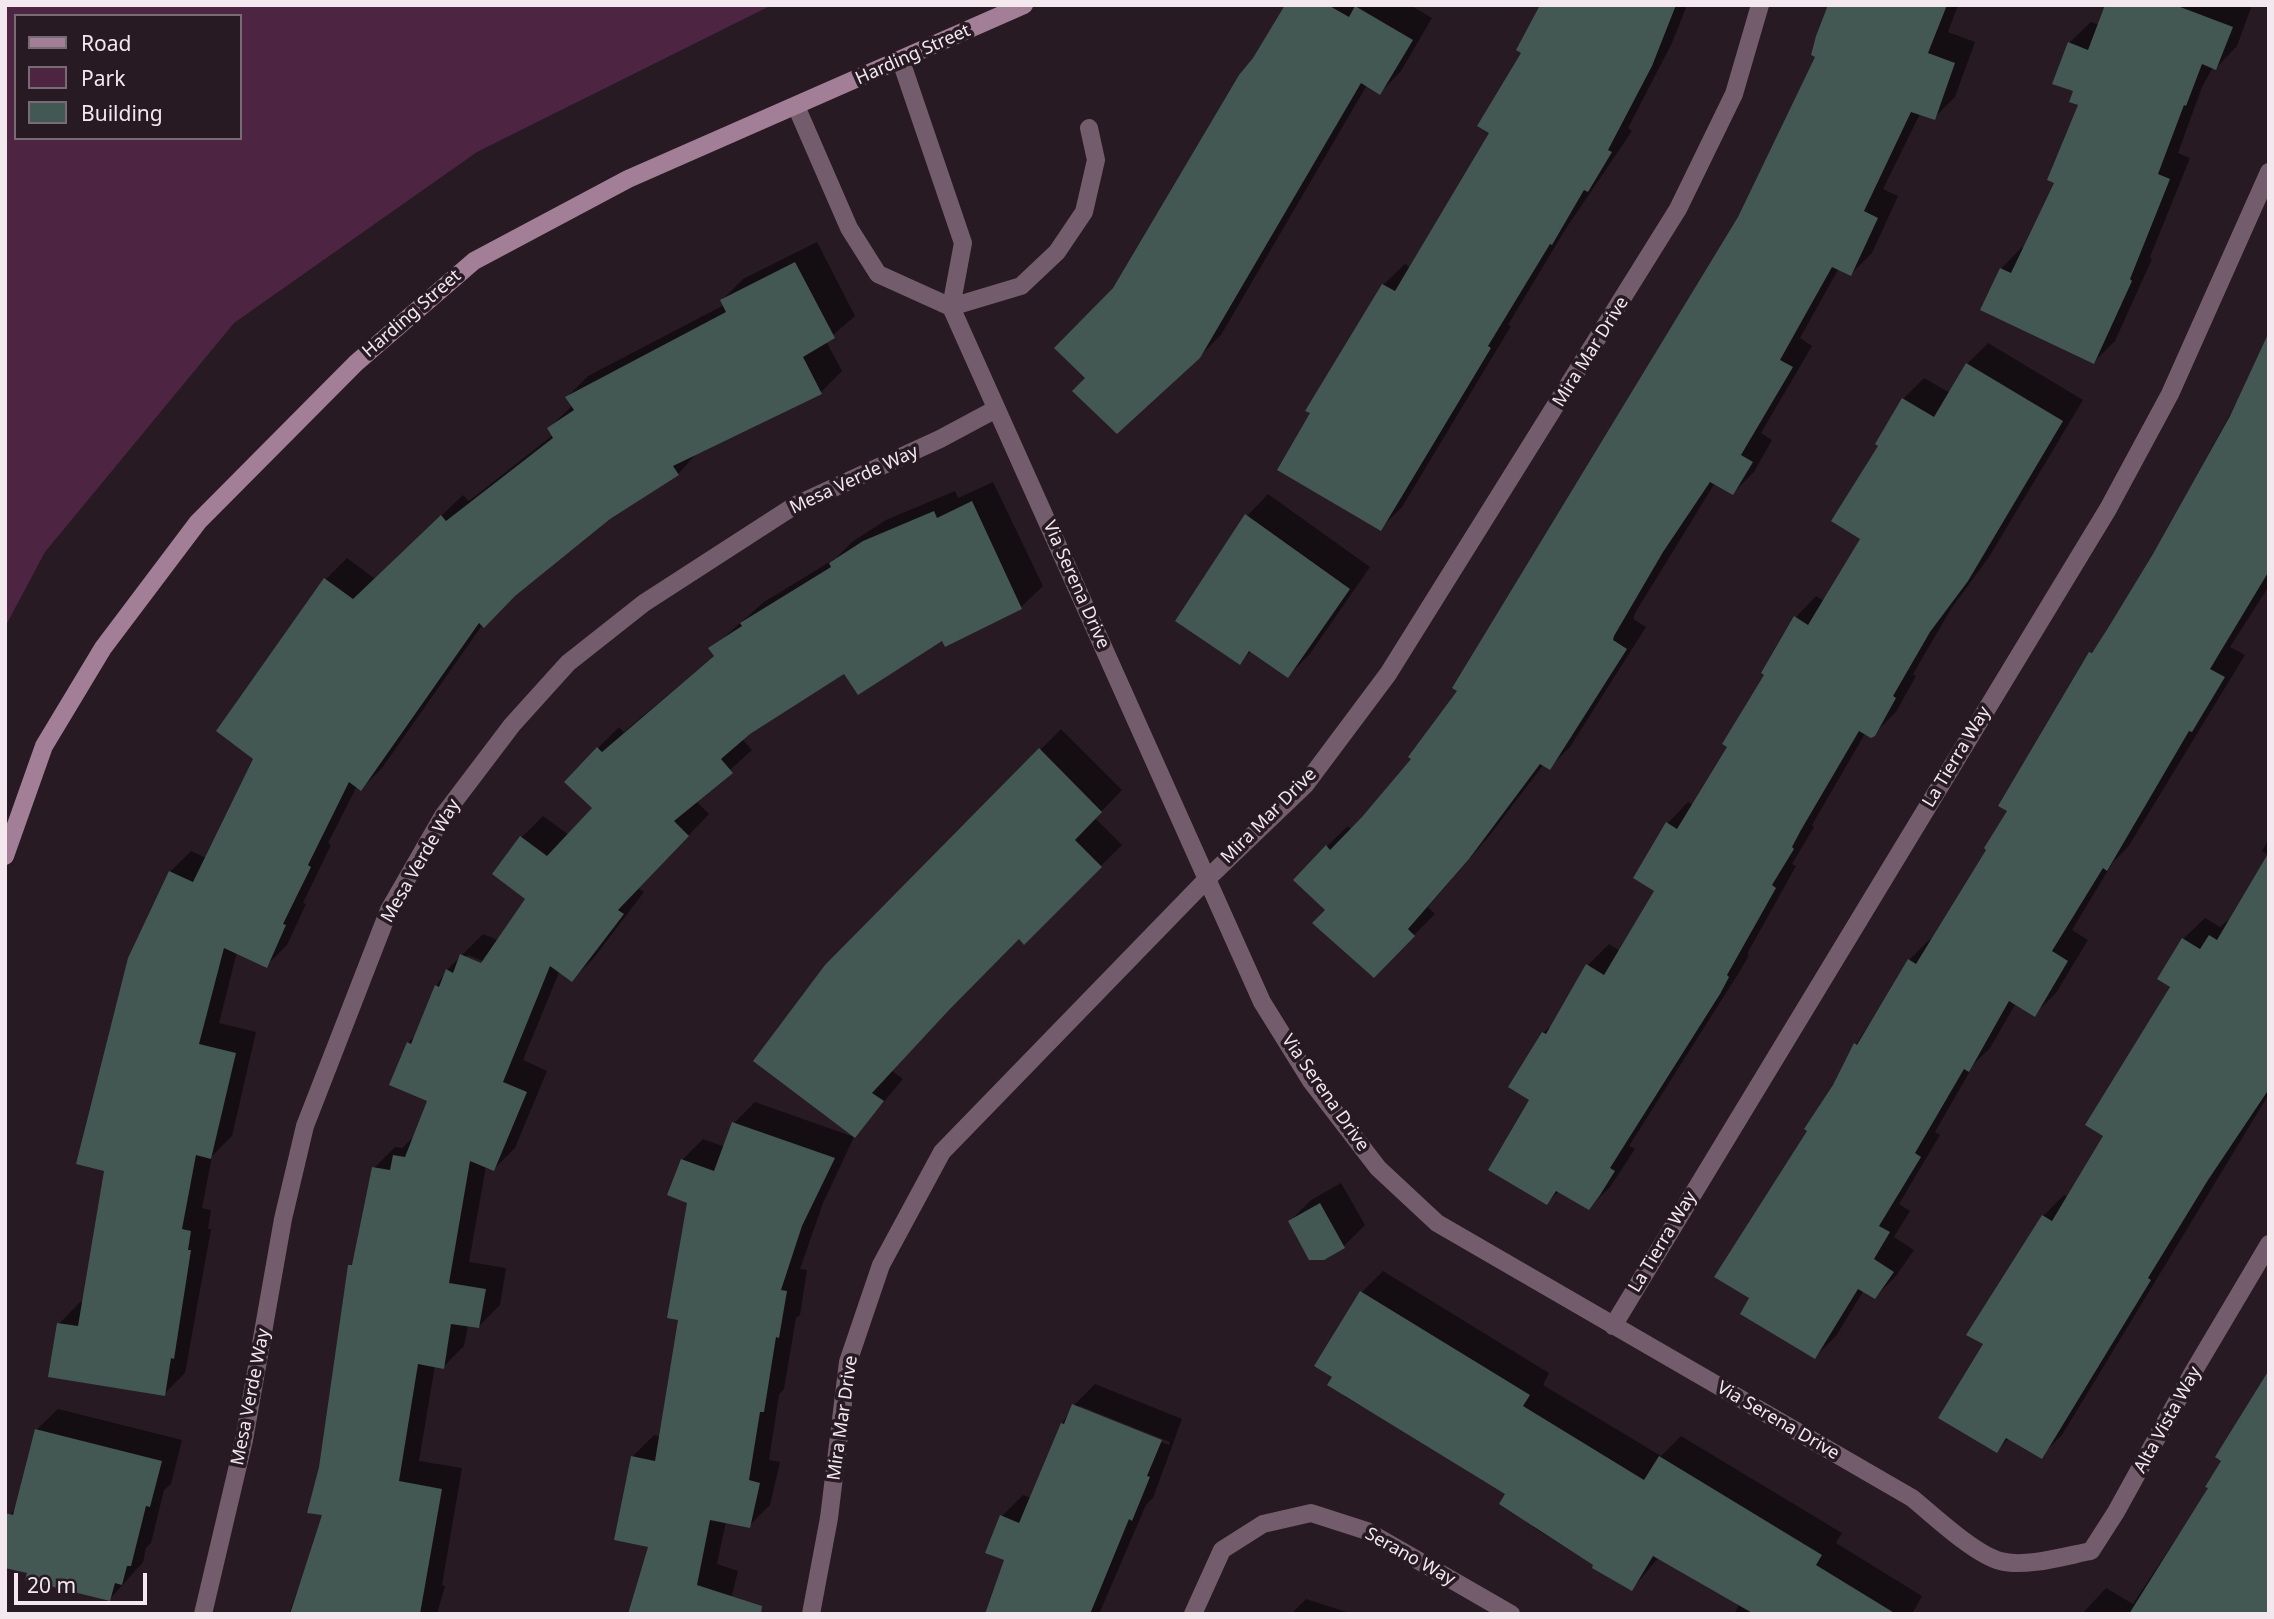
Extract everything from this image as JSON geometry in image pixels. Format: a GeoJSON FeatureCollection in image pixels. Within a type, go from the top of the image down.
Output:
{"type":"FeatureCollection","features":[{"type":"Feature","properties":{"kind":"street","name":"Harding Street"},"geometry":{"type":"LineString","coordinates":[[5,856],[44,746],[103,648],[198,523],[356,362],[474,261],[628,179],[1024,5]]}},
{"type":"Feature","properties":{"kind":"street","name":"Mira Mar Drive"},"geometry":{"type":"LineString","coordinates":[[811,1614],[829,1518],[848,1362],[881,1265],[942,1152],[1209,877],[1305,785],[1388,674],[1544,428],[1678,209],[1734,94],[1760,5]]}},
{"type":"Feature","properties":{"kind":"street"},"geometry":{"type":"LineString","coordinates":[[901,61],[963,243],[951,307]]}},
{"type":"Feature","properties":{"kind":"street"},"geometry":{"type":"LineString","coordinates":[[796,106],[849,228],[878,274],[951,307],[1021,286],[1057,252],[1084,212],[1096,160],[1089,128]]}},
{"type":"Feature","properties":{"kind":"street","name":"La Tierra Way"},"geometry":{"type":"LineString","coordinates":[[1613,1325],[2108,509],[2170,394],[2269,172]]}},
{"type":"Feature","properties":{"kind":"street","name":"Via Serena Drive"},"geometry":{"type":"LineString","coordinates":[[951,307],[1209,877],[1262,1002],[1311,1081],[1378,1168],[1437,1223],[1912,1498],[1955,1534],[1999,1561],[2042,1561]]}},
{"type":"Feature","properties":{"kind":"street","name":"Mesa Verde Way"},"geometry":{"type":"LineString","coordinates":[[203,1614],[244,1440],[283,1219],[304,1126],[389,910],[443,816],[512,725],[568,663],[644,603],[794,506],[940,439],[996,409]]}},
{"type":"Feature","properties":{"kind":"street","name":"Alta Vista Way"},"geometry":{"type":"LineString","coordinates":[[2042,1561],[2091,1551],[2269,1244]]}},
{"type":"Feature","properties":{"kind":"street","name":"Serano Way"},"geometry":{"type":"LineString","coordinates":[[1193,1614],[1222,1550],[1263,1524],[1311,1513],[1367,1531],[1511,1614]]}},
{"type":"Feature","properties":{"kind":"green space"},"geometry":{"type":"Polygon","coordinates":[[[5,5],[772,5],[477,152],[234,323],[45,552],[5,627],[5,5]]]}},
{"type":"Feature","properties":{"kind":"building"},"geometry":{"type":"Polygon","coordinates":[[[1285,5],[1328,5],[1349,17],[1355,6],[1413,40],[1380,95],[1361,83],[1200,358],[1117,434],[1072,391],[1085,378],[1054,348],[1113,288],[1239,75],[1253,58],[1285,5]]]}},
{"type":"Feature","properties":{"kind":"building"},"geometry":{"type":"Polygon","coordinates":[[[1540,5],[1676,5],[1652,66],[1608,150],[1612,152],[1588,192],[1584,190],[1552,245],[1550,244],[1381,531],[1277,470],[1310,413],[1305,411],[1382,284],[1395,291],[1489,133],[1477,126],[1521,53],[1516,50],[1540,5]]]}},
{"type":"Feature","properties":{"kind":"building"},"geometry":{"type":"Polygon","coordinates":[[[1828,5],[1947,5],[1928,53],[1955,63],[1935,120],[1911,112],[1864,211],[1878,218],[1851,276],[1832,267],[1780,360],[1793,367],[1741,455],[1753,462],[1733,495],[1710,482],[1663,552],[1614,636],[1613,640],[1627,649],[1550,770],[1540,764],[1469,859],[1408,929],[1415,936],[1374,978],[1312,923],[1325,910],[1293,880],[1326,845],[1330,850],[1362,817],[1411,759],[1408,757],[1457,691],[1452,688],[1738,217],[1815,57],[1811,55],[1828,5]]]}},
{"type":"Feature","properties":{"kind":"building"},"geometry":{"type":"Polygon","coordinates":[[[2105,5],[2175,5],[2233,27],[2216,70],[2202,64],[2186,106],[2184,105],[2158,174],[2170,179],[2130,279],[2132,281],[2094,364],[1980,310],[2000,268],[2011,273],[2054,183],[2047,180],[2078,105],[2069,102],[2073,91],[2052,84],[2068,42],[2088,50],[2105,5]]]}},
{"type":"Feature","properties":{"kind":"building"},"geometry":{"type":"Polygon","coordinates":[[[795,262],[835,338],[803,357],[822,394],[673,466],[679,475],[610,519],[515,596],[484,628],[479,623],[361,791],[349,782],[308,865],[311,867],[283,924],[286,925],[267,968],[224,948],[199,1044],[236,1053],[211,1159],[196,1155],[182,1229],[191,1231],[188,1250],[191,1250],[174,1359],[171,1358],[165,1396],[48,1377],[57,1323],[78,1326],[104,1171],[76,1164],[128,958],[169,871],[193,882],[253,759],[216,731],[324,578],[353,599],[441,515],[446,521],[553,438],[547,428],[574,410],[565,397],[726,312],[720,300],[795,262]]]}},
{"type":"Feature","properties":{"kind":"building"},"geometry":{"type":"Polygon","coordinates":[[[2269,332],[2269,571],[2210,669],[2225,677],[2192,732],[2189,731],[2107,871],[2103,868],[2052,951],[2068,961],[2035,1017],[2009,1001],[1969,1072],[1964,1069],[1915,1153],[1921,1157],[1879,1226],[1890,1232],[1874,1259],[1894,1272],[1875,1299],[1858,1289],[1815,1359],[1740,1314],[1749,1298],[1714,1277],[1807,1131],[1804,1129],[1833,1085],[1854,1043],[1857,1045],[1908,959],[1916,964],[1986,850],[1984,848],[2007,811],[1998,806],[2089,652],[2092,653],[2153,554],[2230,416],[2269,332]]]}},
{"type":"Feature","properties":{"kind":"building"},"geometry":{"type":"Polygon","coordinates":[[[1966,363],[2063,421],[1968,581],[1930,632],[1893,696],[1896,698],[1875,736],[1871,738],[1859,731],[1792,847],[1794,849],[1772,885],[1776,888],[1727,975],[1729,977],[1720,994],[1610,1168],[1615,1171],[1600,1195],[1589,1210],[1556,1191],[1547,1205],[1488,1170],[1529,1100],[1508,1087],[1542,1032],[1546,1034],[1586,964],[1604,975],[1654,891],[1633,878],[1666,822],[1677,829],[1727,747],[1722,744],[1764,675],[1761,673],[1794,616],[1808,625],[1860,539],[1831,521],[1878,446],[1875,444],[1902,398],[1934,417],[1966,363]]]}},
{"type":"Feature","properties":{"kind":"building"},"geometry":{"type":"Polygon","coordinates":[[[972,501],[1022,609],[945,647],[942,641],[858,695],[844,674],[750,734],[721,759],[733,773],[674,821],[689,836],[618,910],[624,914],[572,982],[550,966],[503,1082],[527,1092],[494,1171],[470,1161],[449,1283],[486,1289],[479,1328],[451,1324],[444,1369],[418,1364],[399,1481],[442,1489],[420,1614],[290,1614],[322,1515],[307,1513],[319,1467],[348,1265],[352,1265],[372,1167],[390,1170],[393,1155],[405,1157],[427,1101],[389,1085],[407,1042],[411,1044],[435,985],[439,987],[446,969],[453,973],[460,954],[481,963],[525,899],[492,874],[520,836],[547,856],[592,808],[564,782],[597,747],[602,752],[714,656],[708,648],[742,626],[740,623],[831,567],[829,563],[863,541],[934,511],[937,518],[972,501]]]}},
{"type":"Feature","properties":{"kind":"building"},"geometry":{"type":"Polygon","coordinates":[[[1245,514],[1350,589],[1288,678],[1249,651],[1240,665],[1175,621],[1245,514]]]}},
{"type":"Feature","properties":{"kind":"building"},"geometry":{"type":"Polygon","coordinates":[[[1039,748],[1102,812],[1075,840],[1102,867],[1024,945],[1019,939],[872,1093],[884,1101],[855,1138],[753,1061],[825,965],[1039,748]]]}},
{"type":"Feature","properties":{"kind":"building"},"geometry":{"type":"Polygon","coordinates":[[[2269,852],[2269,1089],[2208,1180],[2148,1278],[2151,1280],[2042,1459],[2006,1438],[1997,1453],[1938,1418],[1983,1344],[1966,1335],[2042,1215],[2052,1221],[2103,1136],[2085,1125],[2170,987],[2157,979],[2182,938],[2200,949],[2209,935],[2217,940],[2269,852]]]}},
{"type":"Feature","properties":{"kind":"building"},"geometry":{"type":"Polygon","coordinates":[[[732,1122],[835,1158],[802,1226],[781,1290],[787,1291],[779,1338],[776,1337],[764,1412],[760,1412],[749,1480],[760,1483],[750,1528],[710,1520],[697,1585],[762,1606],[761,1614],[628,1614],[648,1547],[614,1540],[631,1456],[655,1461],[678,1320],[667,1318],[687,1203],[667,1195],[681,1159],[714,1171],[732,1122]]]}},
{"type":"Feature","properties":{"kind":"building"},"geometry":{"type":"Polygon","coordinates":[[[1320,1203],[1345,1248],[1324,1260],[1309,1260],[1288,1221],[1320,1203]]]}},
{"type":"Feature","properties":{"kind":"building"},"geometry":{"type":"Polygon","coordinates":[[[1360,1291],[1530,1395],[1523,1406],[1644,1480],[1659,1456],[1822,1555],[1816,1565],[1896,1614],[1754,1614],[1653,1556],[1632,1591],[1592,1568],[1593,1565],[1499,1504],[1505,1494],[1327,1385],[1332,1377],[1314,1366],[1360,1291]]]}},
{"type":"Feature","properties":{"kind":"building"},"geometry":{"type":"Polygon","coordinates":[[[2269,1370],[2269,1614],[2129,1614],[2208,1488],[2205,1487],[2221,1461],[2215,1457],[2269,1370]]]}},
{"type":"Feature","properties":{"kind":"building"},"geometry":{"type":"Polygon","coordinates":[[[1072,1404],[1162,1440],[1132,1521],[1129,1519],[1090,1614],[985,1614],[1004,1560],[985,1553],[1000,1515],[1019,1523],[1061,1423],[1064,1424],[1072,1404]]]}},
{"type":"Feature","properties":{"kind":"building"},"geometry":{"type":"Polygon","coordinates":[[[35,1429],[162,1461],[150,1507],[146,1506],[131,1566],[127,1566],[122,1585],[115,1583],[110,1601],[25,1580],[27,1573],[5,1568],[5,1513],[13,1515],[35,1429]]]}}]}
